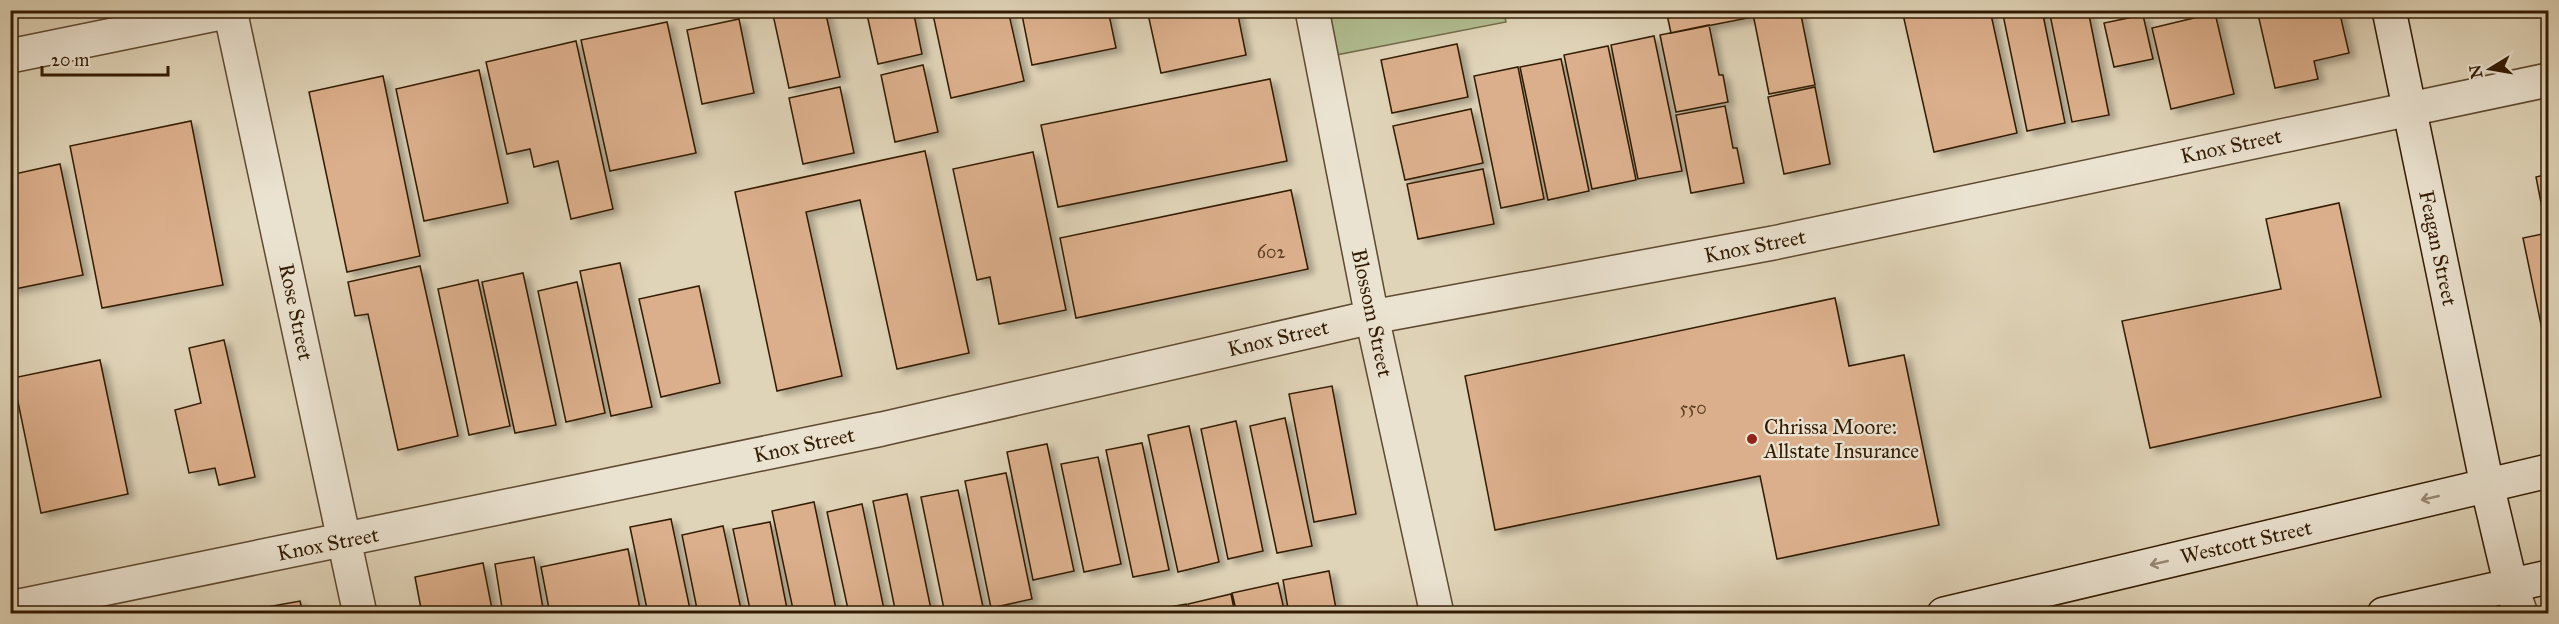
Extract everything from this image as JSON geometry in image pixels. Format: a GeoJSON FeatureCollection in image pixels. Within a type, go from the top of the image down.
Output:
{"type":"FeatureCollection","features":[{"type":"Feature","properties":{"kind":"street","name":"Blossom Street"},"geometry":{"type":"LineString","coordinates":[[1312,10],[1372,316],[1437,614]]}},
{"type":"Feature","properties":{"kind":"street","name":"Feagan Street"},"geometry":{"type":"LineString","coordinates":[[2389,10],[2487,485],[2516,600]]}},
{"type":"Feature","properties":{"kind":"street"},"geometry":{"type":"LineString","coordinates":[[10,56],[231,11]]}},
{"type":"Feature","properties":{"kind":"street","name":"Rose Street"},"geometry":{"type":"LineString","coordinates":[[231,11],[360,614]]}},
{"type":"Feature","properties":{"kind":"street","name":"Knox Street"},"geometry":{"type":"LineString","coordinates":[[10,608],[882,429],[1372,316],[1773,243],[2548,80]]}},
{"type":"Feature","properties":{"kind":"street","name":"Westcott Street"},"geometry":{"type":"LineString","coordinates":[[1944,614],[1980,610],[2548,471]]}},
{"type":"Feature","properties":{"kind":"street"},"geometry":{"type":"LineString","coordinates":[[2384,614],[2516,600],[2548,577]]}},
{"type":"Feature","properties":{"kind":"green space"},"geometry":{"type":"Polygon","coordinates":[[[1328,11],[1504,11],[1506,22],[1336,55],[1328,11]]]}},
{"type":"Feature","properties":{"kind":"building"},"geometry":{"type":"Polygon","coordinates":[[[772,10],[825,10],[840,77],[789,88],[772,10]]]}},
{"type":"Feature","properties":{"kind":"building"},"geometry":{"type":"Polygon","coordinates":[[[866,10],[913,10],[922,54],[878,64],[866,10]]]}},
{"type":"Feature","properties":{"kind":"building"},"geometry":{"type":"Polygon","coordinates":[[[932,10],[1008,10],[1024,81],[951,98],[932,10]]]}},
{"type":"Feature","properties":{"kind":"building"},"geometry":{"type":"Polygon","coordinates":[[[1021,10],[1108,10],[1116,48],[1032,65],[1021,10]]]}},
{"type":"Feature","properties":{"kind":"building"},"geometry":{"type":"Polygon","coordinates":[[[1163,10],[1237,10],[1246,55],[1161,73],[1148,14],[1163,10]]]}},
{"type":"Feature","properties":{"kind":"building"},"geometry":{"type":"Polygon","coordinates":[[[1666,10],[1757,10],[1758,13],[1753,14],[1753,17],[1671,33],[1666,10]]]}},
{"type":"Feature","properties":{"kind":"building"},"geometry":{"type":"Polygon","coordinates":[[[1770,10],[1800,10],[1815,85],[1769,94],[1753,14],[1770,10]]]}},
{"type":"Feature","properties":{"kind":"building"},"geometry":{"type":"Polygon","coordinates":[[[1902,10],[1990,10],[2017,133],[1934,152],[1902,10]]]}},
{"type":"Feature","properties":{"kind":"building"},"geometry":{"type":"Polygon","coordinates":[[[2002,10],[2042,10],[2065,123],[2027,131],[2002,10]]]}},
{"type":"Feature","properties":{"kind":"building"},"geometry":{"type":"Polygon","coordinates":[[[2049,10],[2088,10],[2109,115],[2072,122],[2049,10]]]}},
{"type":"Feature","properties":{"kind":"building"},"geometry":{"type":"Polygon","coordinates":[[[2257,10],[2339,10],[2349,53],[2314,61],[2318,79],[2275,88],[2257,10]]]}},
{"type":"Feature","properties":{"kind":"building"},"geometry":{"type":"Polygon","coordinates":[[[2215,13],[2234,94],[2171,109],[2152,28],[2215,13]]]}},
{"type":"Feature","properties":{"kind":"building"},"geometry":{"type":"Polygon","coordinates":[[[2143,15],[2153,59],[2114,67],[2104,23],[2143,15]]]}},
{"type":"Feature","properties":{"kind":"building"},"geometry":{"type":"Polygon","coordinates":[[[739,19],[754,93],[702,104],[687,30],[739,19]]]}},
{"type":"Feature","properties":{"kind":"building"},"geometry":{"type":"Polygon","coordinates":[[[667,22],[696,153],[610,171],[581,40],[667,22]]]}},
{"type":"Feature","properties":{"kind":"building"},"geometry":{"type":"Polygon","coordinates":[[[1709,25],[1719,75],[1723,75],[1728,102],[1676,112],[1660,35],[1709,25]]]}},
{"type":"Feature","properties":{"kind":"building"},"geometry":{"type":"Polygon","coordinates":[[[1654,36],[1682,171],[1638,179],[1611,45],[1654,36]]]}},
{"type":"Feature","properties":{"kind":"building"},"geometry":{"type":"Polygon","coordinates":[[[576,41],[613,209],[571,219],[558,161],[534,167],[530,149],[507,154],[486,62],[576,41]]]}},
{"type":"Feature","properties":{"kind":"building"},"geometry":{"type":"Polygon","coordinates":[[[1457,44],[1468,97],[1392,113],[1381,60],[1457,44]]]}},
{"type":"Feature","properties":{"kind":"building"},"geometry":{"type":"Polygon","coordinates":[[[1608,46],[1636,180],[1592,189],[1564,55],[1608,46]]]}},
{"type":"Feature","properties":{"kind":"building"},"geometry":{"type":"Polygon","coordinates":[[[1561,59],[1589,191],[1548,200],[1520,67],[1561,59]]]}},
{"type":"Feature","properties":{"kind":"building"},"geometry":{"type":"Polygon","coordinates":[[[923,65],[938,132],[895,142],[881,75],[923,65]]]}},
{"type":"Feature","properties":{"kind":"building"},"geometry":{"type":"Polygon","coordinates":[[[1518,67],[1544,199],[1501,208],[1474,76],[1518,67]]]}},
{"type":"Feature","properties":{"kind":"building"},"geometry":{"type":"Polygon","coordinates":[[[479,70],[508,203],[424,221],[396,89],[479,70]]]}},
{"type":"Feature","properties":{"kind":"building"},"geometry":{"type":"Polygon","coordinates":[[[383,76],[420,256],[347,272],[309,92],[383,76]]]}},
{"type":"Feature","properties":{"kind":"building"},"geometry":{"type":"Polygon","coordinates":[[[1270,79],[1287,161],[1058,207],[1041,125],[1270,79]]]}},
{"type":"Feature","properties":{"kind":"building"},"geometry":{"type":"Polygon","coordinates":[[[840,87],[854,153],[803,164],[789,98],[840,87]]]}},
{"type":"Feature","properties":{"kind":"building"},"geometry":{"type":"Polygon","coordinates":[[[1815,87],[1830,164],[1784,174],[1768,97],[1815,87]]]}},
{"type":"Feature","properties":{"kind":"building"},"geometry":{"type":"Polygon","coordinates":[[[1725,106],[1733,148],[1737,148],[1744,183],[1691,193],[1676,115],[1725,106]]]}},
{"type":"Feature","properties":{"kind":"building"},"geometry":{"type":"Polygon","coordinates":[[[1471,109],[1483,163],[1405,180],[1393,126],[1471,109]]]}},
{"type":"Feature","properties":{"kind":"building"},"geometry":{"type":"Polygon","coordinates":[[[191,121],[223,285],[102,308],[70,146],[191,121]]]}},
{"type":"Feature","properties":{"kind":"building"},"geometry":{"type":"Polygon","coordinates":[[[925,151],[969,353],[897,369],[860,200],[806,212],[842,376],[777,391],[735,192],[925,151]]]}},
{"type":"Feature","properties":{"kind":"building"},"geometry":{"type":"Polygon","coordinates":[[[1033,152],[1066,310],[999,324],[990,277],[977,280],[953,169],[1033,152]]]}},
{"type":"Feature","properties":{"kind":"building"},"geometry":{"type":"Polygon","coordinates":[[[60,164],[83,275],[10,290],[10,175],[60,164]]]}},
{"type":"Feature","properties":{"kind":"building"},"geometry":{"type":"Polygon","coordinates":[[[1483,169],[1494,224],[1418,239],[1407,184],[1483,169]]]}},
{"type":"Feature","properties":{"kind":"building"},"geometry":{"type":"Polygon","coordinates":[[[2548,174],[2548,358],[2523,238],[2547,233],[2536,177],[2548,174]]]}},
{"type":"Feature","properties":{"kind":"building"},"geometry":{"type":"Polygon","coordinates":[[[1291,190],[1308,269],[1076,318],[1060,238],[1291,190]]]}},
{"type":"Feature","properties":{"kind":"building"},"geometry":{"type":"Polygon","coordinates":[[[2339,203],[2381,397],[2150,448],[2122,321],[2281,289],[2266,219],[2339,203]]]}},
{"type":"Feature","properties":{"kind":"building"},"geometry":{"type":"Polygon","coordinates":[[[620,263],[652,407],[611,416],[580,271],[620,263]]]}},
{"type":"Feature","properties":{"kind":"building"},"geometry":{"type":"Polygon","coordinates":[[[420,266],[458,436],[398,450],[368,314],[355,316],[348,282],[420,266]]]}},
{"type":"Feature","properties":{"kind":"building"},"geometry":{"type":"Polygon","coordinates":[[[523,273],[556,425],[515,433],[482,282],[523,273]]]}},
{"type":"Feature","properties":{"kind":"building"},"geometry":{"type":"Polygon","coordinates":[[[478,280],[510,426],[469,435],[438,289],[478,280]]]}},
{"type":"Feature","properties":{"kind":"building"},"geometry":{"type":"Polygon","coordinates":[[[577,282],[605,413],[566,422],[538,291],[577,282]]]}},
{"type":"Feature","properties":{"kind":"building"},"geometry":{"type":"Polygon","coordinates":[[[699,286],[720,383],[661,397],[639,299],[699,286]]]}},
{"type":"Feature","properties":{"kind":"building"},"geometry":{"type":"Polygon","coordinates":[[[1835,298],[1849,366],[1904,355],[1939,525],[1777,559],[1760,476],[1495,530],[1465,376],[1835,298]]]}},
{"type":"Feature","properties":{"kind":"building"},"geometry":{"type":"Polygon","coordinates":[[[224,340],[255,477],[219,485],[215,468],[189,473],[175,410],[201,403],[189,348],[224,340]]]}},
{"type":"Feature","properties":{"kind":"building"},"geometry":{"type":"Polygon","coordinates":[[[100,360],[128,494],[41,513],[13,378],[100,360]]]}},
{"type":"Feature","properties":{"kind":"building"},"geometry":{"type":"Polygon","coordinates":[[[1332,386],[1356,514],[1314,522],[1289,394],[1332,386]]]}},
{"type":"Feature","properties":{"kind":"building"},"geometry":{"type":"Polygon","coordinates":[[[1285,418],[1312,546],[1277,553],[1250,426],[1285,418]]]}},
{"type":"Feature","properties":{"kind":"building"},"geometry":{"type":"Polygon","coordinates":[[[1236,421],[1263,551],[1228,559],[1201,429],[1236,421]]]}},
{"type":"Feature","properties":{"kind":"building"},"geometry":{"type":"Polygon","coordinates":[[[1189,426],[1219,562],[1178,572],[1148,435],[1189,426]]]}},
{"type":"Feature","properties":{"kind":"building"},"geometry":{"type":"Polygon","coordinates":[[[1142,443],[1169,570],[1133,577],[1106,450],[1142,443]]]}},
{"type":"Feature","properties":{"kind":"building"},"geometry":{"type":"Polygon","coordinates":[[[1047,444],[1074,571],[1033,580],[1007,452],[1047,444]]]}},
{"type":"Feature","properties":{"kind":"building"},"geometry":{"type":"Polygon","coordinates":[[[1098,457],[1121,564],[1084,572],[1061,464],[1098,457]]]}},
{"type":"Feature","properties":{"kind":"building"},"geometry":{"type":"Polygon","coordinates":[[[1006,473],[1032,599],[991,608],[965,481],[1006,473]]]}},
{"type":"Feature","properties":{"kind":"building"},"geometry":{"type":"Polygon","coordinates":[[[958,490],[983,607],[945,614],[921,497],[958,490]]]}},
{"type":"Feature","properties":{"kind":"building"},"geometry":{"type":"Polygon","coordinates":[[[907,494],[932,614],[896,614],[873,501],[907,494]]]}},
{"type":"Feature","properties":{"kind":"building"},"geometry":{"type":"Polygon","coordinates":[[[814,502],[837,614],[794,614],[772,511],[814,502]]]}},
{"type":"Feature","properties":{"kind":"building"},"geometry":{"type":"Polygon","coordinates":[[[862,504],[885,614],[849,614],[827,512],[862,504]]]}},
{"type":"Feature","properties":{"kind":"building"},"geometry":{"type":"Polygon","coordinates":[[[671,519],[691,614],[648,614],[630,527],[671,519]]]}},
{"type":"Feature","properties":{"kind":"building"},"geometry":{"type":"Polygon","coordinates":[[[770,522],[788,614],[751,614],[733,529],[770,522]]]}},
{"type":"Feature","properties":{"kind":"building"},"geometry":{"type":"Polygon","coordinates":[[[723,526],[742,614],[698,614],[682,535],[723,526]]]}},
{"type":"Feature","properties":{"kind":"building"},"geometry":{"type":"Polygon","coordinates":[[[628,549],[641,614],[550,614],[541,567],[628,549]]]}},
{"type":"Feature","properties":{"kind":"building"},"geometry":{"type":"Polygon","coordinates":[[[534,557],[544,614],[503,614],[495,564],[534,557]]]}},
{"type":"Feature","properties":{"kind":"building"},"geometry":{"type":"Polygon","coordinates":[[[483,563],[493,614],[422,614],[415,577],[483,563]]]}},
{"type":"Feature","properties":{"kind":"building"},"geometry":{"type":"Polygon","coordinates":[[[1329,571],[1337,614],[1289,614],[1283,580],[1329,571]]]}},
{"type":"Feature","properties":{"kind":"building"},"geometry":{"type":"Polygon","coordinates":[[[1278,583],[1285,614],[1237,614],[1232,593],[1278,583]]]}},
{"type":"Feature","properties":{"kind":"building"},"geometry":{"type":"Polygon","coordinates":[[[1231,594],[1235,614],[1190,614],[1188,604],[1231,594]]]}},
{"type":"Feature","properties":{"kind":"building"},"geometry":{"type":"Polygon","coordinates":[[[300,601],[303,614],[229,614],[300,601]]]}},
{"type":"Feature","properties":{"kind":"building"},"geometry":{"type":"Polygon","coordinates":[[[1186,604],[1188,614],[1142,614],[1141,612],[1186,604]]]}},
{"type":"Feature","properties":{"kind":"place","name":"Chrissa Moore: Allstate Insurance"},"geometry":{"type":"Point","coordinates":[1752,439]}}]}
